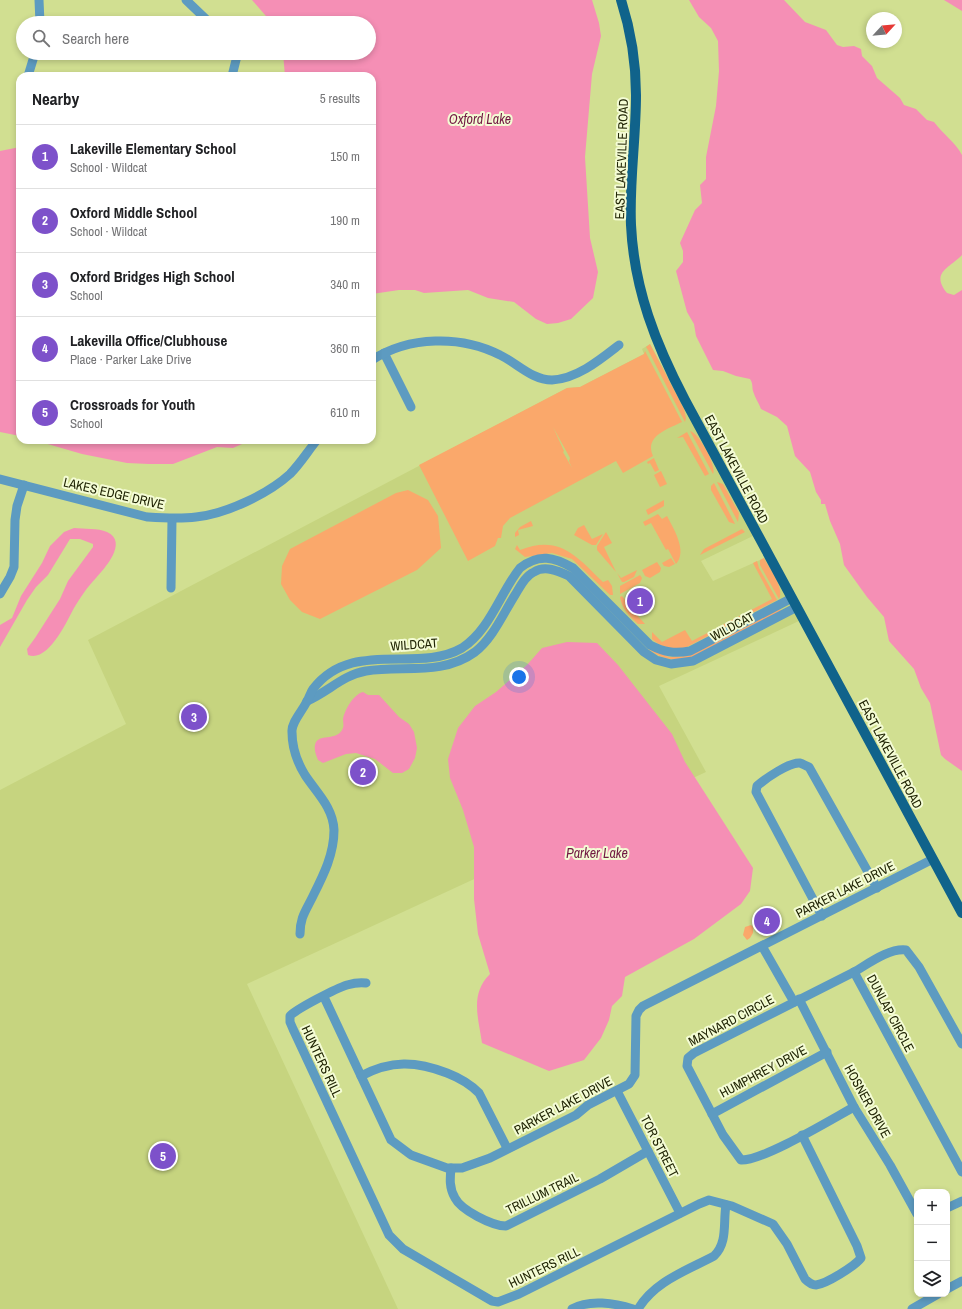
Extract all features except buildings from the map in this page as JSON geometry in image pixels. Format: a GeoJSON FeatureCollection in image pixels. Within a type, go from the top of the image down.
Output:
{"type":"FeatureCollection","features":[{"type":"Feature","properties":{"kind":"main road","name":"EAST LAKEVILLE ROAD"},"geometry":{"type":"LineString","coordinates":[[621,0],[631,38],[636,79],[631,201],[632,238],[637,275],[646,312],[669,369],[962,913]]}},
{"type":"Feature","properties":{"kind":"street"},"geometry":{"type":"LineString","coordinates":[[39,0],[40,16]]}},
{"type":"Feature","properties":{"kind":"street"},"geometry":{"type":"LineString","coordinates":[[186,0],[203,16]]}},
{"type":"Feature","properties":{"kind":"street"},"geometry":{"type":"LineString","coordinates":[[29,72],[33,60]]}},
{"type":"Feature","properties":{"kind":"street"},"geometry":{"type":"LineString","coordinates":[[233,72],[236,60]]}},
{"type":"Feature","properties":{"kind":"street"},"geometry":{"type":"LineString","coordinates":[[376,358],[384,353],[415,343],[436,341],[464,343],[500,355],[535,376],[553,380],[587,368],[619,345]]}},
{"type":"Feature","properties":{"kind":"street"},"geometry":{"type":"LineString","coordinates":[[384,353],[411,407]]}},
{"type":"Feature","properties":{"kind":"street","name":"LAKES EDGE DRIVE"},"geometry":{"type":"LineString","coordinates":[[0,479],[147,517],[172,519],[198,517],[222,511],[259,496],[290,474],[313,444]]}},
{"type":"Feature","properties":{"kind":"street"},"geometry":{"type":"LineString","coordinates":[[0,594],[14,567],[16,506],[24,485]]}},
{"type":"Feature","properties":{"kind":"street"},"geometry":{"type":"LineString","coordinates":[[171,588],[172,519]]}},
{"type":"Feature","properties":{"kind":"street","name":"WILDCAT"},"geometry":{"type":"LineString","coordinates":[[300,934],[300,921],[328,865],[333,848],[334,829],[328,807],[304,774],[294,752],[291,730],[312,690],[325,676],[343,667],[364,660],[426,658],[451,654],[473,639],[482,629],[520,568],[528,562],[545,558],[558,559],[573,568],[656,660],[671,664],[693,662],[797,607]]}},
{"type":"Feature","properties":{"kind":"street"},"geometry":{"type":"LineString","coordinates":[[520,568],[529,576]]}},
{"type":"Feature","properties":{"kind":"street","name":"WILDCAT"},"geometry":{"type":"LineString","coordinates":[[307,701],[319,696],[331,685],[347,677],[366,671],[426,669],[454,664],[468,657],[490,636],[523,582],[534,572],[545,569],[555,570],[568,576],[638,640],[660,650],[672,653],[690,651],[792,598]]}},
{"type":"Feature","properties":{"kind":"street"},"geometry":{"type":"LineString","coordinates":[[822,916],[756,792],[757,786],[764,780],[788,766],[799,763],[809,767],[877,888]]}},
{"type":"Feature","properties":{"kind":"street","name":"PARKER LAKE DRIVE"},"geometry":{"type":"LineString","coordinates":[[324,997],[390,1140],[411,1155],[451,1168],[474,1164],[576,1115],[588,1105],[630,1084],[635,1075],[634,1028],[636,1016],[639,1010],[933,859]]}},
{"type":"Feature","properties":{"kind":"street","name":"HOSNER DRIVE"},"geometry":{"type":"LineString","coordinates":[[762,946],[827,1052],[854,1107],[890,1165],[914,1209]]}},
{"type":"Feature","properties":{"kind":"street","name":"DUNLAP CIRCLE"},"geometry":{"type":"LineString","coordinates":[[962,1044],[919,967],[906,950],[900,949],[854,972],[962,1172]]}},
{"type":"Feature","properties":{"kind":"street","name":"MAYNARD CIRCLE"},"geometry":{"type":"LineString","coordinates":[[854,972],[717,1040],[688,1058],[687,1066],[723,1135],[741,1160],[751,1160],[854,1107]]}},
{"type":"Feature","properties":{"kind":"street","name":"HUNTERS RILL"},"geometry":{"type":"LineString","coordinates":[[366,983],[358,982],[347,985],[293,1013],[290,1022],[385,1229],[395,1243],[492,1301],[498,1302],[525,1291],[680,1213],[709,1200],[726,1205],[773,1224],[787,1244],[805,1279],[809,1283],[815,1285],[821,1283],[851,1268],[861,1258],[857,1246],[802,1135]]}},
{"type":"Feature","properties":{"kind":"street","name":"HUMPHREY DRIVE"},"geometry":{"type":"LineString","coordinates":[[712,1114],[827,1052]]}},
{"type":"Feature","properties":{"kind":"street"},"geometry":{"type":"LineString","coordinates":[[361,1076],[375,1068],[394,1064],[406,1064],[424,1065],[460,1078],[472,1085],[479,1093],[507,1148]]}},
{"type":"Feature","properties":{"kind":"street","name":"TOR STREET"},"geometry":{"type":"LineString","coordinates":[[617,1091],[680,1213]]}},
{"type":"Feature","properties":{"kind":"street","name":"TRILLUM TRAIL"},"geometry":{"type":"LineString","coordinates":[[451,1168],[450,1182],[452,1192],[458,1203],[488,1222],[499,1226],[506,1226],[600,1179],[648,1151]]}},
{"type":"Feature","properties":{"kind":"street"},"geometry":{"type":"LineString","coordinates":[[950,1207],[962,1201]]}},
{"type":"Feature","properties":{"kind":"street"},"geometry":{"type":"LineString","coordinates":[[638,1309],[650,1292],[660,1284],[714,1256],[718,1252],[724,1240],[723,1224],[726,1205]]}},
{"type":"Feature","properties":{"kind":"street"},"geometry":{"type":"LineString","coordinates":[[950,1287],[962,1281]]}},
{"type":"Feature","properties":{"kind":"street"},"geometry":{"type":"LineString","coordinates":[[912,1309],[933,1297]]}},
{"type":"Feature","properties":{"kind":"street"},"geometry":{"type":"LineString","coordinates":[[572,1309],[579,1306],[600,1303],[621,1305],[633,1309]]}},
{"type":"Feature","properties":{"kind":"shaded area"},"geometry":{"type":"Polygon","coordinates":[[[650,344],[755,535],[701,561],[713,581],[767,557],[801,620],[659,686],[706,772],[247,984],[398,1309],[0,1309],[0,790],[126,724],[88,640],[567,388],[580,387],[644,354],[642,349],[650,344]]]}},
{"type":"Feature","properties":{"kind":"shaded area"},"geometry":{"type":"Polygon","coordinates":[[[650,344],[684,409],[686,418],[685,422],[646,347],[650,344]]]}},
{"type":"Feature","properties":{"kind":"shaded area"},"geometry":{"type":"Polygon","coordinates":[[[645,351],[682,422],[664,431],[655,438],[651,449],[653,456],[623,473],[616,461],[510,518],[503,526],[501,538],[498,538],[495,546],[468,561],[419,465],[567,388],[580,387],[644,354],[645,351]],[[553,427],[564,451],[563,452],[572,468],[569,461],[570,458],[553,427]]]}},
{"type":"Feature","properties":{"kind":"shaded area"},"geometry":{"type":"Polygon","coordinates":[[[690,431],[698,437],[710,457],[714,470],[713,474],[690,431]]]}},
{"type":"Feature","properties":{"kind":"shaded area"},"geometry":{"type":"Polygon","coordinates":[[[687,432],[709,474],[705,476],[683,437],[677,438],[687,432]]]}},
{"type":"Feature","properties":{"kind":"shaded area"},"geometry":{"type":"Polygon","coordinates":[[[654,458],[659,470],[655,472],[650,463],[648,464],[647,462],[654,458]]]}},
{"type":"Feature","properties":{"kind":"shaded area"},"geometry":{"type":"Polygon","coordinates":[[[661,471],[667,484],[660,487],[654,475],[661,471]]]}},
{"type":"Feature","properties":{"kind":"shaded area"},"geometry":{"type":"Polygon","coordinates":[[[717,482],[723,484],[739,513],[738,522],[717,482]]]}},
{"type":"Feature","properties":{"kind":"shaded area"},"geometry":{"type":"Polygon","coordinates":[[[714,483],[735,524],[729,522],[711,490],[711,486],[714,483]]]}},
{"type":"Feature","properties":{"kind":"shaded area"},"geometry":{"type":"Polygon","coordinates":[[[408,490],[428,500],[438,516],[441,548],[417,570],[320,619],[302,612],[290,600],[281,584],[282,566],[290,549],[396,493],[408,490]]]}},
{"type":"Feature","properties":{"kind":"shaded area"},"geometry":{"type":"Polygon","coordinates":[[[664,500],[664,506],[648,515],[646,510],[664,500]]]}},
{"type":"Feature","properties":{"kind":"shaded area"},"geometry":{"type":"Polygon","coordinates":[[[658,514],[662,519],[667,516],[676,533],[680,546],[680,553],[676,564],[668,549],[666,550],[651,523],[645,526],[643,522],[658,514]]]}},
{"type":"Feature","properties":{"kind":"shaded area"},"geometry":{"type":"Polygon","coordinates":[[[531,521],[533,526],[518,530],[519,535],[515,537],[515,533],[520,527],[531,521]]]}},
{"type":"Feature","properties":{"kind":"shaded area"},"geometry":{"type":"Polygon","coordinates":[[[584,525],[592,539],[603,534],[596,545],[592,545],[574,535],[578,528],[584,525]]]}},
{"type":"Feature","properties":{"kind":"shaded area"},"geometry":{"type":"Polygon","coordinates":[[[742,529],[745,532],[700,555],[704,549],[742,529]]]}},
{"type":"Feature","properties":{"kind":"shaded area"},"geometry":{"type":"Polygon","coordinates":[[[606,532],[612,543],[604,547],[616,572],[597,550],[597,546],[606,532]]]}},
{"type":"Feature","properties":{"kind":"shaded area"},"geometry":{"type":"Polygon","coordinates":[[[517,545],[520,550],[534,546],[546,545],[567,551],[585,564],[603,582],[608,580],[612,586],[613,595],[610,595],[572,559],[552,553],[525,557],[515,549],[517,545]]]}},
{"type":"Feature","properties":{"kind":"shaded area"},"geometry":{"type":"Polygon","coordinates":[[[671,558],[675,564],[669,567],[664,566],[662,563],[671,558]]]}},
{"type":"Feature","properties":{"kind":"shaded area"},"geometry":{"type":"Polygon","coordinates":[[[764,558],[773,572],[780,589],[779,599],[760,565],[760,560],[764,558]]]}},
{"type":"Feature","properties":{"kind":"shaded area"},"geometry":{"type":"Polygon","coordinates":[[[757,561],[759,568],[777,600],[685,648],[668,648],[652,639],[652,632],[662,642],[685,630],[692,641],[772,599],[753,563],[757,561]]]}},
{"type":"Feature","properties":{"kind":"shaded area"},"geometry":{"type":"Polygon","coordinates":[[[657,562],[661,568],[660,572],[650,578],[645,576],[642,570],[657,562]]]}},
{"type":"Feature","properties":{"kind":"shaded area"},"geometry":{"type":"Polygon","coordinates":[[[637,570],[634,577],[624,582],[622,582],[617,573],[621,578],[637,570]]]}},
{"type":"Feature","properties":{"kind":"shaded area"},"geometry":{"type":"Polygon","coordinates":[[[640,575],[642,578],[640,583],[620,594],[620,586],[640,575]]]}},
{"type":"Feature","properties":{"kind":"shaded area"},"geometry":{"type":"Polygon","coordinates":[[[622,596],[645,624],[638,624],[624,609],[620,597],[622,596]]]}},
{"type":"Feature","properties":{"kind":"shaded area"},"geometry":{"type":"Polygon","coordinates":[[[780,609],[781,611],[688,659],[676,660],[665,658],[645,646],[669,657],[687,656],[780,609]]]}},
{"type":"Feature","properties":{"kind":"shaded area"},"geometry":{"type":"Polygon","coordinates":[[[751,925],[753,927],[753,933],[747,940],[743,935],[745,927],[751,925]]]}},
{"type":"Feature","properties":{"kind":"water","name":"Oxford Lake"},"geometry":{"type":"Polygon","coordinates":[[[252,0],[592,0],[599,23],[601,36],[592,74],[585,157],[590,238],[598,272],[593,298],[571,319],[558,323],[547,324],[536,319],[514,302],[488,298],[468,290],[424,293],[415,290],[399,290],[376,293],[376,72],[285,72],[284,60],[376,60],[376,16],[266,16],[252,0]]]}},
{"type":"Feature","properties":{"kind":"water"},"geometry":{"type":"Polygon","coordinates":[[[689,0],[784,0],[805,22],[826,30],[837,45],[843,47],[854,46],[861,49],[862,56],[872,66],[877,78],[900,98],[904,105],[916,109],[927,120],[934,122],[956,146],[962,155],[962,255],[947,267],[941,275],[940,280],[947,293],[954,295],[962,290],[962,771],[941,755],[930,703],[921,688],[914,669],[889,641],[884,617],[867,597],[844,565],[840,544],[830,521],[825,504],[821,504],[821,500],[816,492],[810,472],[795,456],[787,426],[777,417],[761,409],[754,394],[750,379],[723,371],[713,370],[696,336],[694,324],[687,312],[676,271],[683,262],[683,251],[680,243],[695,210],[702,203],[700,185],[706,179],[706,157],[716,106],[719,71],[718,41],[711,28],[699,17],[689,0]]]}},
{"type":"Feature","properties":{"kind":"water"},"geometry":{"type":"Polygon","coordinates":[[[944,0],[962,0],[962,11],[944,0]]]}},
{"type":"Feature","properties":{"kind":"water"},"geometry":{"type":"Polygon","coordinates":[[[16,148],[16,435],[0,432],[0,151],[16,148]]]}},
{"type":"Feature","properties":{"kind":"water"},"geometry":{"type":"Polygon","coordinates":[[[48,444],[242,444],[233,448],[217,447],[173,464],[127,463],[82,454],[48,444]]]}},
{"type":"Feature","properties":{"kind":"water"},"geometry":{"type":"Polygon","coordinates":[[[74,528],[99,530],[107,532],[113,536],[116,542],[115,549],[109,562],[84,592],[56,639],[43,653],[35,656],[28,655],[27,649],[60,599],[68,581],[93,547],[93,544],[80,539],[70,539],[48,575],[36,587],[27,600],[0,647],[0,625],[12,618],[21,596],[42,563],[50,546],[64,532],[74,528]]]}},
{"type":"Feature","properties":{"kind":"water","name":"Parker Lake"},"geometry":{"type":"Polygon","coordinates":[[[567,642],[597,643],[618,665],[672,734],[685,762],[753,868],[750,891],[741,904],[694,939],[625,977],[622,996],[612,1006],[609,1020],[601,1038],[584,1060],[549,1071],[482,1043],[477,1006],[480,989],[490,974],[478,934],[474,899],[474,847],[463,810],[450,778],[448,759],[458,728],[475,706],[496,692],[527,665],[542,648],[567,642]]]}},
{"type":"Feature","properties":{"kind":"water"},"geometry":{"type":"Polygon","coordinates":[[[363,692],[368,695],[379,695],[399,717],[409,724],[414,732],[417,748],[415,758],[409,769],[402,773],[393,773],[375,759],[356,753],[346,754],[323,763],[318,760],[315,749],[316,742],[322,738],[334,736],[341,732],[344,715],[348,707],[356,696],[363,692]]]}},
{"type":"Feature","properties":{"kind":"place","name":"Lakeville Elementary School"},"geometry":{"type":"Point","coordinates":[640,601]}},
{"type":"Feature","properties":{"kind":"place","name":"Oxford Bridges High School"},"geometry":{"type":"Point","coordinates":[194,717]}},
{"type":"Feature","properties":{"kind":"place","name":"Oxford Middle School"},"geometry":{"type":"Point","coordinates":[363,772]}},
{"type":"Feature","properties":{"kind":"place","name":"Lakevilla Office/Clubhouse"},"geometry":{"type":"Point","coordinates":[767,921]}},
{"type":"Feature","properties":{"kind":"place","name":"Crossroads for Youth"},"geometry":{"type":"Point","coordinates":[163,1156]}}]}
